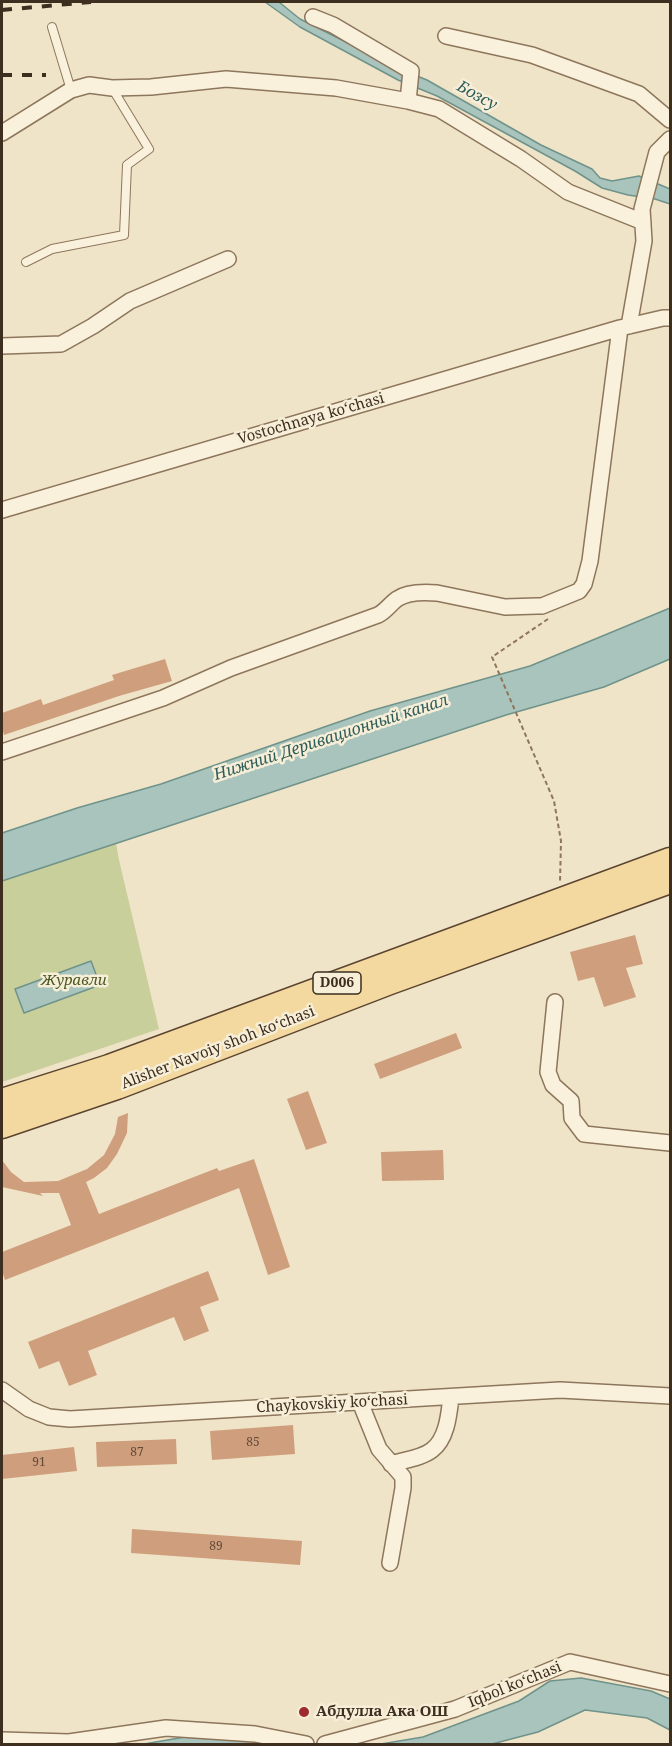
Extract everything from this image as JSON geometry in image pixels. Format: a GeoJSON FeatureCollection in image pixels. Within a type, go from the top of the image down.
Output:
{"type":"FeatureCollection","features":[{"type":"Feature","properties":{"kind":"main road","name":"Alisher Navoiy shoh koʻchasi"},"geometry":{"type":"LineString","coordinates":[[2,1101],[109,1066],[560,900],[670,877]]}},
{"type":"Feature","properties":{"kind":"main road","name":"Alisher Navoiy shoh koʻchasi"},"geometry":{"type":"LineString","coordinates":[[2,1126],[117,1087],[670,877]]}},
{"type":"Feature","properties":{"kind":"street"},"geometry":{"type":"LineString","coordinates":[[313,17],[333,25],[411,71],[408,101]]}},
{"type":"Feature","properties":{"kind":"street"},"geometry":{"type":"LineString","coordinates":[[446,36],[532,55],[639,94],[670,120]]}},
{"type":"Feature","properties":{"kind":"street"},"geometry":{"type":"LineString","coordinates":[[2,133],[71,90],[89,85],[112,88],[151,87],[226,79],[336,88],[408,101],[443,111],[568,192],[643,216]]}},
{"type":"Feature","properties":{"kind":"street"},"geometry":{"type":"LineString","coordinates":[[2,752],[163,698],[231,668],[378,615],[385,612],[404,595],[436,593],[505,607],[537,606],[579,591],[584,584],[590,561],[625,327],[644,241],[643,216],[657,152],[670,139]]}},
{"type":"Feature","properties":{"kind":"street"},"geometry":{"type":"LineString","coordinates":[[2,346],[61,344],[130,301],[228,259]]}},
{"type":"Feature","properties":{"kind":"street","name":"Vostochnaya ko‘chasi"},"geometry":{"type":"LineString","coordinates":[[2,510],[625,327],[670,318]]}},
{"type":"Feature","properties":{"kind":"street"},"geometry":{"type":"LineString","coordinates":[[555,1002],[548,1072],[553,1085],[571,1101],[572,1118],[584,1134],[670,1143]]}},
{"type":"Feature","properties":{"kind":"street","name":"Chaykovskiy ko‘chasi"},"geometry":{"type":"LineString","coordinates":[[2,1390],[29,1409],[49,1418],[70,1419],[560,1390],[670,1396]]}},
{"type":"Feature","properties":{"kind":"street"},"geometry":{"type":"LineString","coordinates":[[391,1464],[432,1450],[441,1439],[448,1418],[451,1397]]}},
{"type":"Feature","properties":{"kind":"street"},"geometry":{"type":"LineString","coordinates":[[360,1402],[379,1449],[403,1478],[390,1563]]}},
{"type":"Feature","properties":{"kind":"street","name":"Iqbol koʻchasi"},"geometry":{"type":"LineString","coordinates":[[325,1744],[455,1709],[570,1662],[670,1687]]}},
{"type":"Feature","properties":{"kind":"street"},"geometry":{"type":"LineString","coordinates":[[2,1740],[69,1742],[166,1728],[255,1734],[306,1744]]}},
{"type":"Feature","properties":{"kind":"lane"},"geometry":{"type":"LineString","coordinates":[[52,27],[71,90]]}},
{"type":"Feature","properties":{"kind":"lane"},"geometry":{"type":"LineString","coordinates":[[26,262],[52,249],[124,235],[127,165],[149,149],[112,88]]}},
{"type":"Feature","properties":{"kind":"path"},"geometry":{"type":"LineString","coordinates":[[552,616],[492,657],[554,801],[561,841],[560,900]]}},
{"type":"Feature","properties":{"kind":"green space","name":"Журавли"},"geometry":{"type":"Polygon","coordinates":[[[116,843],[159,1029],[2,1082],[2,881],[116,843]]]}},
{"type":"Feature","properties":{"kind":"water","name":"Бозсу"},"geometry":{"type":"Polygon","coordinates":[[[265,2],[279,2],[300,19],[402,70],[427,80],[541,145],[592,169],[600,178],[612,181],[639,176],[670,189],[670,204],[602,188],[437,96],[398,80],[300,27],[265,2]]]}},
{"type":"Feature","properties":{"kind":"water","name":"Нижний Деривационный канал"},"geometry":{"type":"Polygon","coordinates":[[[670,608],[670,659],[604,687],[506,715],[2,881],[2,833],[77,808],[161,784],[370,711],[530,666],[670,608]]]}},
{"type":"Feature","properties":{"kind":"water"},"geometry":{"type":"Polygon","coordinates":[[[91,961],[100,985],[24,1013],[15,989],[91,961]]]}},
{"type":"Feature","properties":{"kind":"water"},"geometry":{"type":"Polygon","coordinates":[[[581,1678],[651,1691],[670,1699],[670,1730],[647,1718],[585,1710],[538,1732],[492,1744],[381,1744],[423,1737],[519,1701],[550,1681],[581,1678]]]}},
{"type":"Feature","properties":{"kind":"water"},"geometry":{"type":"Polygon","coordinates":[[[185,1737],[254,1741],[264,1744],[144,1744],[185,1737]]]}},
{"type":"Feature","properties":{"kind":"building"},"geometry":{"type":"Polygon","coordinates":[[[165,659],[172,681],[119,696],[4,735],[2,713],[41,699],[43,705],[114,680],[112,675],[165,659]]]}},
{"type":"Feature","properties":{"kind":"building"},"geometry":{"type":"Polygon","coordinates":[[[635,935],[643,964],[626,968],[636,997],[604,1007],[594,977],[578,981],[570,952],[635,935]]]}},
{"type":"Feature","properties":{"kind":"building"},"geometry":{"type":"Polygon","coordinates":[[[456,1033],[462,1048],[380,1079],[374,1064],[456,1033]]]}},
{"type":"Feature","properties":{"kind":"building"},"geometry":{"type":"Polygon","coordinates":[[[308,1091],[327,1143],[306,1150],[287,1099],[308,1091]]]}},
{"type":"Feature","properties":{"kind":"building"},"geometry":{"type":"Polygon","coordinates":[[[128,1113],[127,1133],[117,1154],[107,1168],[86,1182],[99,1214],[217,1168],[219,1171],[254,1159],[290,1267],[268,1275],[239,1188],[5,1280],[2,1271],[2,1252],[71,1225],[59,1193],[40,1193],[43,1196],[2,1187],[2,1160],[11,1172],[24,1182],[58,1181],[87,1169],[104,1155],[115,1134],[118,1117],[128,1113]]]}},
{"type":"Feature","properties":{"kind":"building"},"geometry":{"type":"Polygon","coordinates":[[[443,1150],[444,1180],[382,1181],[381,1152],[443,1150]]]}},
{"type":"Feature","properties":{"kind":"building"},"geometry":{"type":"Polygon","coordinates":[[[208,1271],[219,1300],[200,1307],[209,1331],[184,1341],[174,1317],[88,1351],[97,1375],[69,1386],[59,1361],[39,1369],[28,1342],[208,1271]]]}},
{"type":"Feature","properties":{"kind":"building"},"geometry":{"type":"Polygon","coordinates":[[[293,1425],[295,1454],[212,1460],[210,1431],[293,1425]]]}},
{"type":"Feature","properties":{"kind":"building"},"geometry":{"type":"Polygon","coordinates":[[[176,1439],[177,1464],[97,1467],[96,1442],[176,1439]]]}},
{"type":"Feature","properties":{"kind":"building"},"geometry":{"type":"Polygon","coordinates":[[[74,1447],[77,1471],[2,1479],[2,1455],[74,1447]]]}},
{"type":"Feature","properties":{"kind":"building"},"geometry":{"type":"Polygon","coordinates":[[[132,1529],[302,1541],[300,1565],[131,1553],[132,1529]]]}},
{"type":"Feature","properties":{"kind":"railway"},"geometry":{"type":"LineString","coordinates":[[2,10],[91,2]]}},
{"type":"Feature","properties":{"kind":"railway"},"geometry":{"type":"LineString","coordinates":[[2,75],[46,75]]}},
{"type":"Feature","properties":{"kind":"place","name":"Абдулла Ака ОШ"},"geometry":{"type":"Point","coordinates":[304,1712]}}]}
